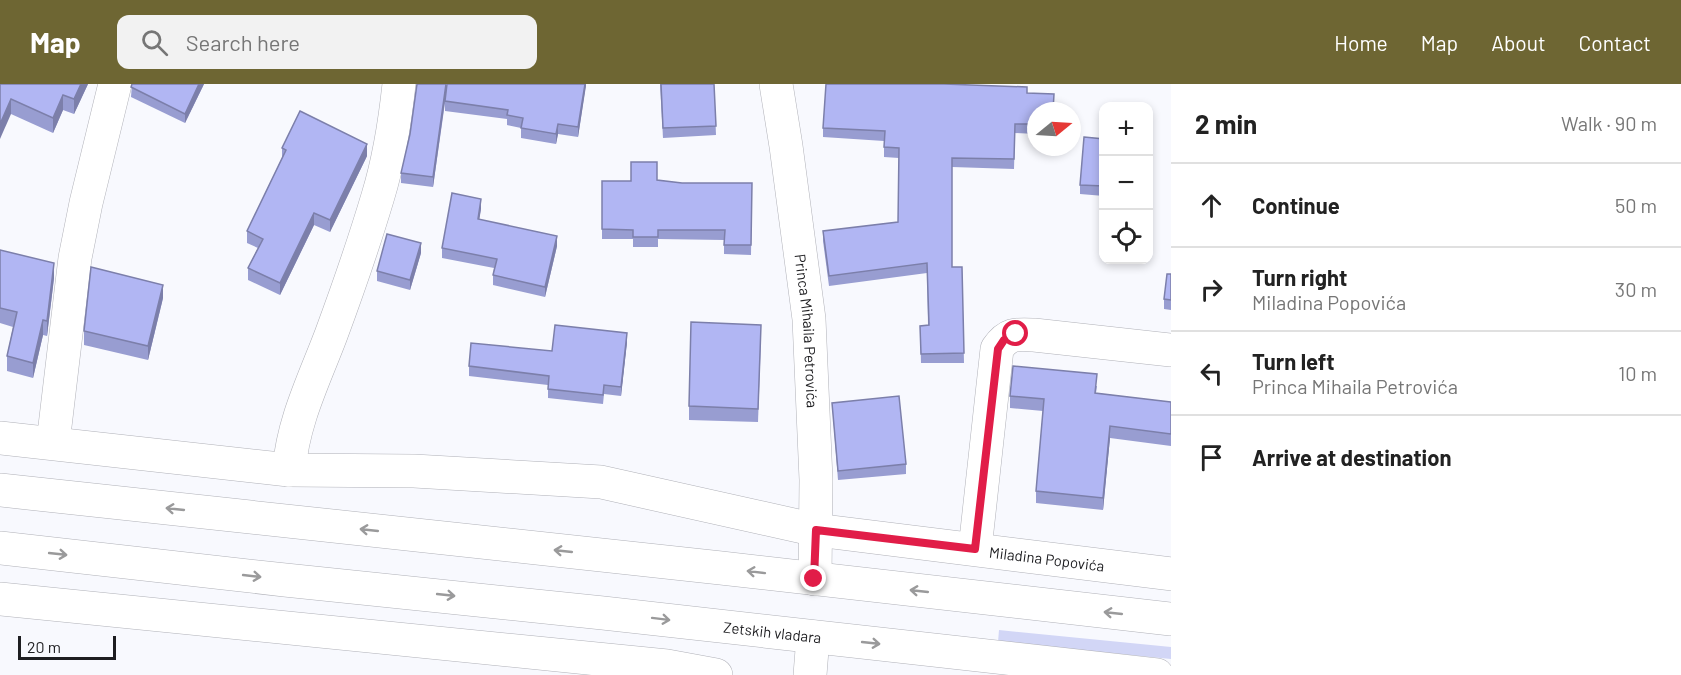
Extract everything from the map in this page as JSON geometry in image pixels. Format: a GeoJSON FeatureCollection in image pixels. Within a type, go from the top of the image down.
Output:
{"type":"FeatureCollection","features":[{"type":"Feature","properties":{"kind":"street"},"geometry":{"type":"LineString","coordinates":[[53,443],[75,258],[115,84]]}},
{"type":"Feature","properties":{"kind":"street"},"geometry":{"type":"LineString","coordinates":[[289,470],[294,433],[302,408],[331,334],[379,195],[394,127],[399,84]]}},
{"type":"Feature","properties":{"kind":"street","name":"Princa Mihaila Petrovića"},"geometry":{"type":"LineString","coordinates":[[776,84],[808,319],[816,480],[814,579]]}},
{"type":"Feature","properties":{"kind":"street"},"geometry":{"type":"LineString","coordinates":[[975,549],[998,349],[1004,340],[1016,334],[1034,335],[1171,350]]}},
{"type":"Feature","properties":{"kind":"street","name":"Miladina Popovića"},"geometry":{"type":"LineString","coordinates":[[0,438],[289,470],[414,471],[601,482],[816,530],[1171,574]]}},
{"type":"Feature","properties":{"kind":"street"},"geometry":{"type":"LineString","coordinates":[[0,490],[1171,619]]}},
{"type":"Feature","properties":{"kind":"street","name":"Zetskih vladara"},"geometry":{"type":"LineString","coordinates":[[0,548],[1157,675]]}},
{"type":"Feature","properties":{"kind":"street"},"geometry":{"type":"LineString","coordinates":[[0,599],[667,666],[716,675]]}},
{"type":"Feature","properties":{"kind":"street"},"geometry":{"type":"LineString","coordinates":[[810,675],[813,637]]}},
{"type":"Feature","properties":{"kind":"shaded area"},"geometry":{"type":"Polygon","coordinates":[[[999,630],[1171,647],[1171,659],[998,642],[999,630]]]}},
{"type":"Feature","properties":{"kind":"building"},"geometry":{"type":"Polygon","coordinates":[[[0,84],[81,84],[74,99],[63,95],[53,118],[11,99],[0,124],[0,84]]]}},
{"type":"Feature","properties":{"kind":"building"},"geometry":{"type":"Polygon","coordinates":[[[132,84],[199,84],[185,114],[131,87],[132,84]]]}},
{"type":"Feature","properties":{"kind":"building"},"geometry":{"type":"Polygon","coordinates":[[[417,84],[446,84],[433,177],[401,173],[410,134],[417,84]]]}},
{"type":"Feature","properties":{"kind":"building"},"geometry":{"type":"Polygon","coordinates":[[[447,84],[585,84],[578,127],[558,124],[556,134],[521,128],[523,118],[507,115],[508,110],[445,101],[447,84]]]}},
{"type":"Feature","properties":{"kind":"building"},"geometry":{"type":"Polygon","coordinates":[[[661,84],[714,84],[716,126],[663,128],[661,84]]]}},
{"type":"Feature","properties":{"kind":"building"},"geometry":{"type":"Polygon","coordinates":[[[826,84],[1027,87],[1027,93],[1054,94],[1054,102],[1027,102],[1027,124],[1015,124],[1014,159],[952,158],[952,267],[962,267],[964,353],[921,354],[920,326],[929,325],[927,263],[829,276],[823,231],[898,222],[899,148],[884,147],[885,131],[823,128],[826,84]]]}},
{"type":"Feature","properties":{"kind":"building"},"geometry":{"type":"Polygon","coordinates":[[[300,111],[367,144],[330,220],[314,213],[280,283],[248,268],[263,239],[247,231],[286,150],[282,148],[300,111]]]}},
{"type":"Feature","properties":{"kind":"building"},"geometry":{"type":"Polygon","coordinates":[[[1084,137],[1099,138],[1099,186],[1080,185],[1084,137]]]}},
{"type":"Feature","properties":{"kind":"building"},"geometry":{"type":"Polygon","coordinates":[[[631,162],[657,162],[657,180],[682,183],[752,183],[751,245],[724,245],[725,230],[658,230],[658,237],[633,237],[633,230],[602,229],[602,181],[631,181],[631,162]]]}},
{"type":"Feature","properties":{"kind":"building"},"geometry":{"type":"Polygon","coordinates":[[[452,193],[481,199],[478,219],[557,236],[545,287],[493,275],[497,259],[442,248],[452,193]]]}},
{"type":"Feature","properties":{"kind":"building"},"geometry":{"type":"Polygon","coordinates":[[[387,234],[421,243],[410,280],[377,271],[387,234]]]}},
{"type":"Feature","properties":{"kind":"building"},"geometry":{"type":"Polygon","coordinates":[[[0,250],[54,263],[47,321],[43,320],[33,363],[7,356],[17,312],[0,308],[0,250]]]}},
{"type":"Feature","properties":{"kind":"building"},"geometry":{"type":"Polygon","coordinates":[[[91,267],[163,285],[148,346],[84,331],[91,267]]]}},
{"type":"Feature","properties":{"kind":"building"},"geometry":{"type":"Polygon","coordinates":[[[1167,274],[1171,274],[1171,300],[1164,299],[1167,274]]]}},
{"type":"Feature","properties":{"kind":"building"},"geometry":{"type":"Polygon","coordinates":[[[691,322],[761,325],[758,409],[689,406],[691,322]]]}},
{"type":"Feature","properties":{"kind":"building"},"geometry":{"type":"Polygon","coordinates":[[[555,325],[627,333],[621,387],[604,385],[603,395],[548,389],[549,376],[469,366],[471,343],[552,351],[555,325]]]}},
{"type":"Feature","properties":{"kind":"building"},"geometry":{"type":"Polygon","coordinates":[[[1013,366],[1097,374],[1095,393],[1171,402],[1171,434],[1110,426],[1103,498],[1036,491],[1044,399],[1010,396],[1013,366]]]}},
{"type":"Feature","properties":{"kind":"building"},"geometry":{"type":"Polygon","coordinates":[[[899,396],[906,464],[838,471],[832,403],[899,396]]]}},
{"type":"Feature","properties":{"kind":"route"},"geometry":{"type":"LineString","coordinates":[[814,579],[816,530],[975,549],[998,349],[1004,340],[1016,334]]}}]}
